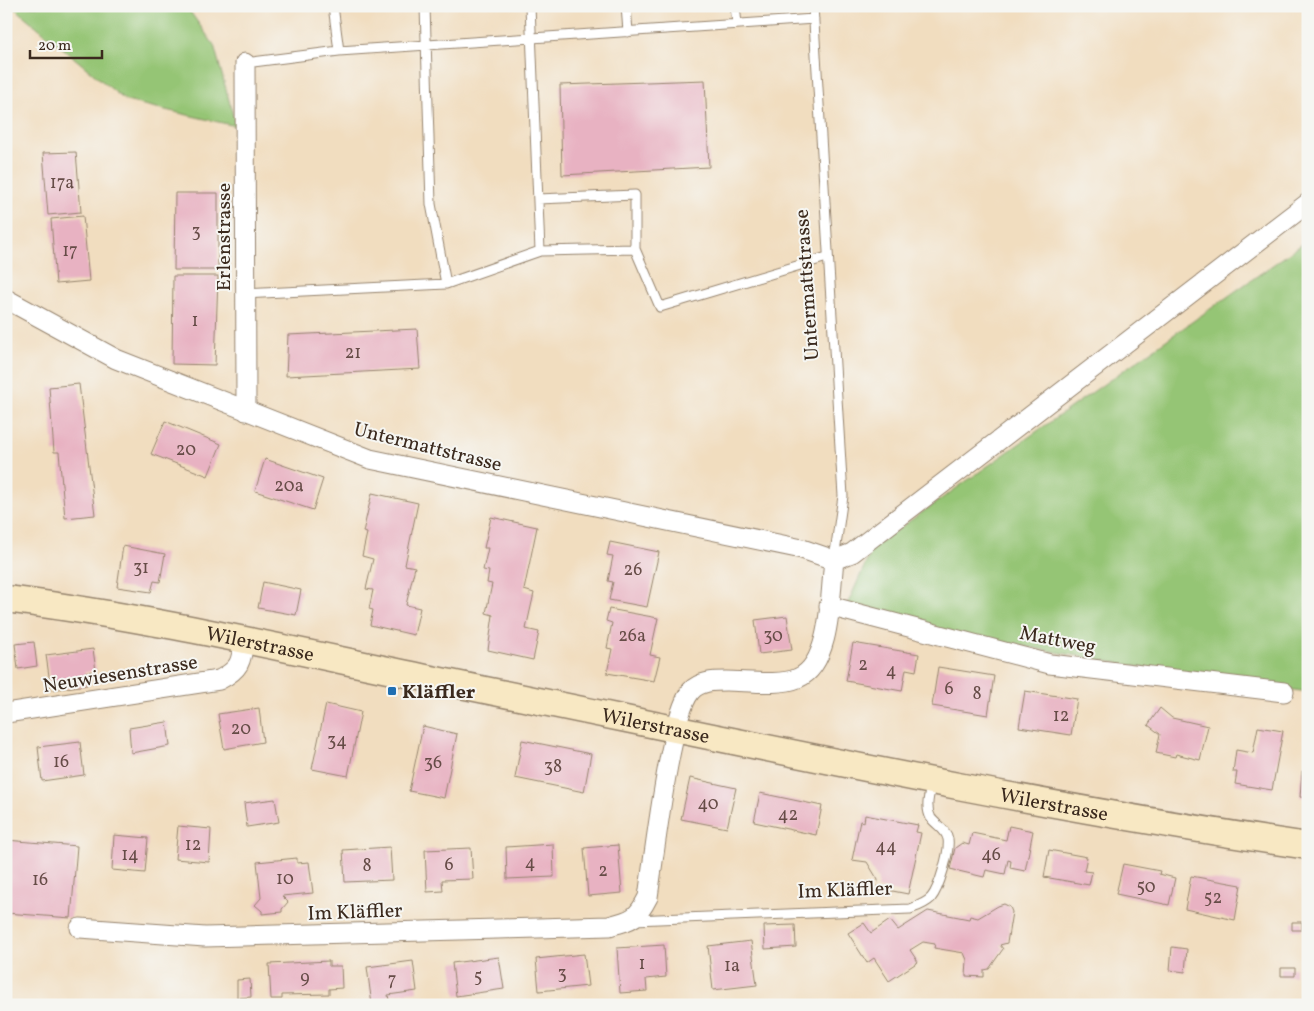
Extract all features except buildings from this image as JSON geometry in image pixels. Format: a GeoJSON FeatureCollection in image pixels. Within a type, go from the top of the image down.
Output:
{"type":"FeatureCollection","features":[{"type":"Feature","properties":{"kind":"main road","name":"Wilerstrasse"},"geometry":{"type":"LineString","coordinates":[[6,599],[80,609],[244,640],[676,730],[1114,816],[1308,846]]}},
{"type":"Feature","properties":{"kind":"street","name":"Erlenstrasse"},"geometry":{"type":"LineString","coordinates":[[245,63],[246,411]]}},
{"type":"Feature","properties":{"kind":"street"},"geometry":{"type":"LineString","coordinates":[[834,560],[852,553],[1308,203]]}},
{"type":"Feature","properties":{"kind":"street","name":"Untermattstrasse"},"geometry":{"type":"LineString","coordinates":[[6,299],[116,360],[370,459],[802,549],[834,560],[825,637],[820,655],[806,674],[796,679],[782,681],[712,681],[697,686],[684,701],[676,730]]}},
{"type":"Feature","properties":{"kind":"street","name":"Mattweg"},"geometry":{"type":"LineString","coordinates":[[829,606],[1050,664],[1284,692]]}},
{"type":"Feature","properties":{"kind":"street","name":"Neuwiesenstrasse"},"geometry":{"type":"LineString","coordinates":[[6,713],[219,680],[235,672],[242,659],[244,640]]}},
{"type":"Feature","properties":{"kind":"street"},"geometry":{"type":"LineString","coordinates":[[631,920],[641,912],[648,898],[676,730]]}},
{"type":"Feature","properties":{"kind":"street","name":"Im Kläffler"},"geometry":{"type":"LineString","coordinates":[[80,928],[205,937],[609,926],[631,920]]}},
{"type":"Feature","properties":{"kind":"lane"},"geometry":{"type":"LineString","coordinates":[[333,6],[339,51]]}},
{"type":"Feature","properties":{"kind":"lane"},"geometry":{"type":"LineString","coordinates":[[425,6],[431,204],[446,284]]}},
{"type":"Feature","properties":{"kind":"lane"},"geometry":{"type":"LineString","coordinates":[[530,6],[540,251]]}},
{"type":"Feature","properties":{"kind":"lane"},"geometry":{"type":"LineString","coordinates":[[626,6],[628,32]]}},
{"type":"Feature","properties":{"kind":"lane"},"geometry":{"type":"LineString","coordinates":[[735,6],[737,24]]}},
{"type":"Feature","properties":{"kind":"lane","name":"Untermattstrasse"},"geometry":{"type":"LineString","coordinates":[[813,6],[843,496],[834,560]]}},
{"type":"Feature","properties":{"kind":"lane"},"geometry":{"type":"LineString","coordinates":[[245,63],[339,51],[814,19]]}},
{"type":"Feature","properties":{"kind":"lane"},"geometry":{"type":"LineString","coordinates":[[538,199],[635,195],[636,249],[660,307],[827,257]]}},
{"type":"Feature","properties":{"kind":"lane"},"geometry":{"type":"LineString","coordinates":[[246,294],[446,284],[540,251],[636,249]]}},
{"type":"Feature","properties":{"kind":"lane","name":"Im Kläffler"},"geometry":{"type":"LineString","coordinates":[[631,920],[910,909],[924,904],[932,897],[940,878],[948,838],[942,828],[931,819],[928,810],[932,780]]}},
{"type":"Feature","properties":{"kind":"green space"},"geometry":{"type":"Polygon","coordinates":[[[12,6],[186,6],[214,45],[236,126],[126,101],[12,6]]]}},
{"type":"Feature","properties":{"kind":"green space"},"geometry":{"type":"Polygon","coordinates":[[[1308,240],[1308,692],[1173,673],[843,614],[873,547],[1308,240]]]}},
{"type":"Feature","properties":{"kind":"place","name":"Kläffler"},"geometry":{"type":"Point","coordinates":[392,691]}}]}
